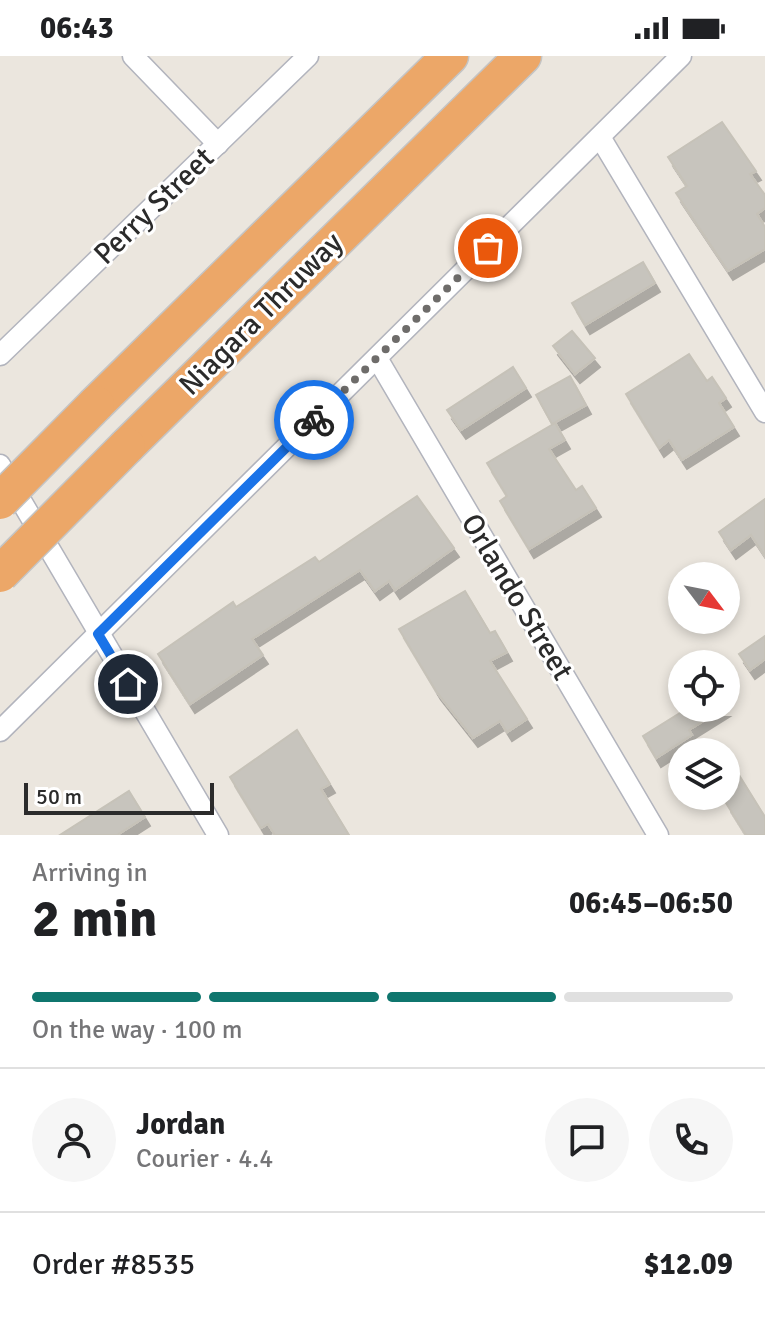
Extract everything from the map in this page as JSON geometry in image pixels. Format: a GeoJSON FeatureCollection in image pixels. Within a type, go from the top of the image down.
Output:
{"type":"FeatureCollection","features":[{"type":"Feature","properties":{"kind":"highway","name":"Niagara Thruway"},"geometry":{"type":"LineString","coordinates":[[0,501],[450,56]]}},
{"type":"Feature","properties":{"kind":"highway","name":"Niagara Thruway"},"geometry":{"type":"LineString","coordinates":[[0,574],[523,56]]}},
{"type":"Feature","properties":{"kind":"street"},"geometry":{"type":"LineString","coordinates":[[133,56],[218,144]]}},
{"type":"Feature","properties":{"kind":"street","name":"Perry Street"},"geometry":{"type":"LineString","coordinates":[[0,355],[308,56]]}},
{"type":"Feature","properties":{"kind":"street"},"geometry":{"type":"LineString","coordinates":[[0,731],[681,56]]}},
{"type":"Feature","properties":{"kind":"street"},"geometry":{"type":"LineString","coordinates":[[600,137],[765,412]]}},
{"type":"Feature","properties":{"kind":"street","name":"Orlando Street"},"geometry":{"type":"LineString","coordinates":[[377,358],[658,835]]}},
{"type":"Feature","properties":{"kind":"street"},"geometry":{"type":"LineString","coordinates":[[0,465],[218,835]]}},
{"type":"Feature","properties":{"kind":"building"},"geometry":{"type":"Polygon","coordinates":[[[722,122],[756,171],[750,174],[765,195],[765,208],[757,214],[765,227],[765,249],[728,271],[676,193],[687,186],[668,157],[722,122]]]}},
{"type":"Feature","properties":{"kind":"building"},"geometry":{"type":"Polygon","coordinates":[[[643,262],[655,283],[585,325],[572,303],[643,262]]]}},
{"type":"Feature","properties":{"kind":"building"},"geometry":{"type":"Polygon","coordinates":[[[572,331],[595,358],[575,374],[553,346],[572,331]]]}},
{"type":"Feature","properties":{"kind":"building"},"geometry":{"type":"Polygon","coordinates":[[[689,354],[707,381],[712,377],[726,398],[719,403],[734,427],[682,460],[669,440],[659,448],[626,394],[689,354]]]}},
{"type":"Feature","properties":{"kind":"building"},"geometry":{"type":"Polygon","coordinates":[[[513,367],[526,388],[461,430],[447,410],[513,367]]]}},
{"type":"Feature","properties":{"kind":"building"},"geometry":{"type":"Polygon","coordinates":[[[570,376],[586,405],[552,424],[536,395],[570,376]]]}},
{"type":"Feature","properties":{"kind":"building"},"geometry":{"type":"Polygon","coordinates":[[[555,423],[565,440],[549,449],[576,490],[582,486],[596,508],[529,549],[500,501],[507,496],[487,463],[555,423]]]}},
{"type":"Feature","properties":{"kind":"building"},"geometry":{"type":"Polygon","coordinates":[[[417,496],[454,548],[395,590],[389,581],[375,591],[360,570],[252,639],[263,655],[190,704],[158,654],[233,602],[236,607],[315,557],[319,562],[417,496]]]}},
{"type":"Feature","properties":{"kind":"building"},"geometry":{"type":"Polygon","coordinates":[[[765,499],[765,556],[751,535],[731,550],[719,532],[765,499]]]}},
{"type":"Feature","properties":{"kind":"building"},"geometry":{"type":"Polygon","coordinates":[[[465,591],[490,633],[495,631],[507,652],[490,661],[527,719],[507,732],[500,721],[473,738],[436,691],[399,629],[465,591]]]}},
{"type":"Feature","properties":{"kind":"building"},"geometry":{"type":"Polygon","coordinates":[[[765,636],[765,659],[750,670],[740,653],[765,636]]]}},
{"type":"Feature","properties":{"kind":"building"},"geometry":{"type":"Polygon","coordinates":[[[668,720],[702,722],[689,730],[692,735],[687,738],[668,738],[668,750],[656,758],[643,736],[668,720]]]}},
{"type":"Feature","properties":{"kind":"building"},"geometry":{"type":"Polygon","coordinates":[[[297,730],[330,784],[321,789],[349,835],[275,835],[268,824],[261,828],[230,777],[297,730]]]}},
{"type":"Feature","properties":{"kind":"building"},"geometry":{"type":"Polygon","coordinates":[[[740,777],[765,817],[765,835],[746,835],[730,810],[740,810],[740,777]]]}},
{"type":"Feature","properties":{"kind":"building"},"geometry":{"type":"Polygon","coordinates":[[[129,791],[145,817],[117,835],[60,835],[129,791]]]}},
{"type":"Feature","properties":{"kind":"way so far"},"geometry":{"type":"LineString","coordinates":[[314,420],[488,248]]}},
{"type":"Feature","properties":{"kind":"route"},"geometry":{"type":"LineString","coordinates":[[128,684],[98,634],[314,420]]}}]}
